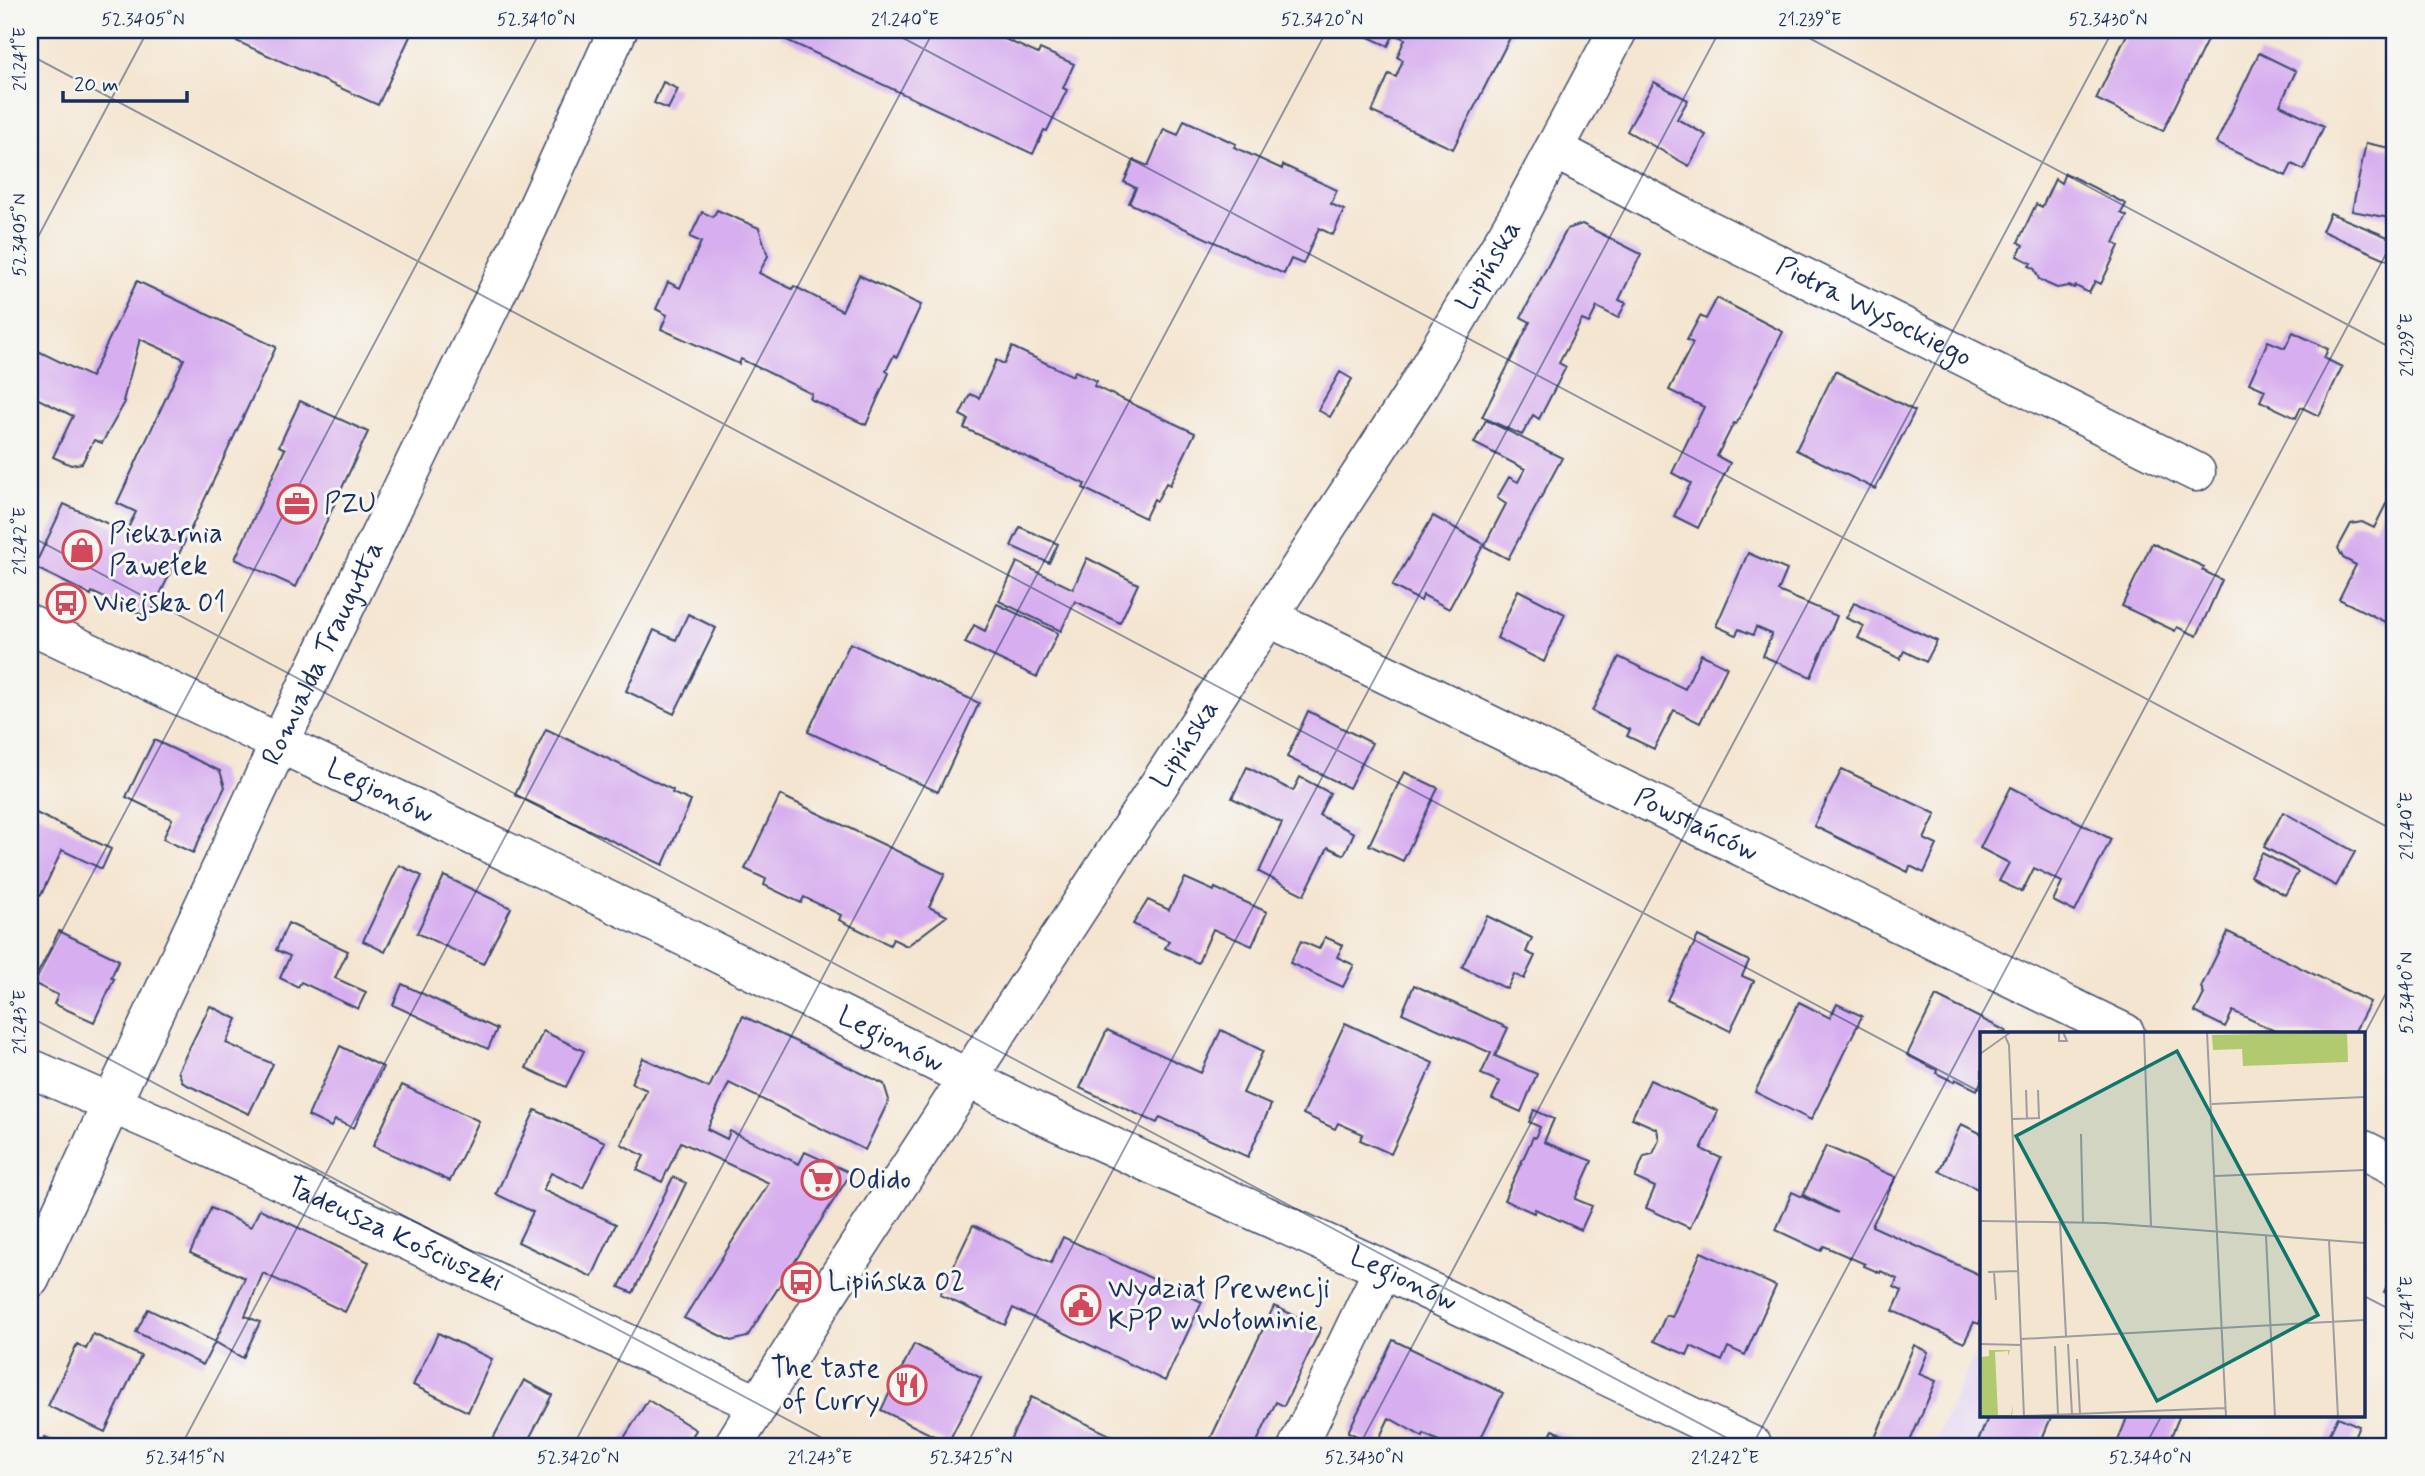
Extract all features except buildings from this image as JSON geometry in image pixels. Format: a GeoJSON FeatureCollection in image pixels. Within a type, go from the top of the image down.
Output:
{"type":"FeatureCollection","features":[{"type":"Feature","properties":{"kind":"street","name":"Romualda Traugutta"},"geometry":{"type":"LineString","coordinates":[[30,1279],[280,742],[470,351],[618,30]]}},
{"type":"Feature","properties":{"kind":"street","name":"Lipińska"},"geometry":{"type":"LineString","coordinates":[[733,1446],[967,1078],[1372,460],[1469,303],[1618,30]]}},
{"type":"Feature","properties":{"kind":"street","name":"Piotra Wysockiego"},"geometry":{"type":"LineString","coordinates":[[1554,149],[1695,223],[2196,472]]}},
{"type":"Feature","properties":{"kind":"street","name":"Powstańców"},"geometry":{"type":"LineString","coordinates":[[1268,617],[2122,1032]]}},
{"type":"Feature","properties":{"kind":"street","name":"Legionów"},"geometry":{"type":"LineString","coordinates":[[30,624],[687,938],[967,1078],[1383,1269],[1754,1446]]}},
{"type":"Feature","properties":{"kind":"street","name":"Tadeusza Kościuszki"},"geometry":{"type":"LineString","coordinates":[[30,1068],[192,1140],[759,1405]]}},
{"type":"Feature","properties":{"kind":"street"},"geometry":{"type":"LineString","coordinates":[[2366,1151],[2395,1166]]}},
{"type":"Feature","properties":{"kind":"street"},"geometry":{"type":"LineString","coordinates":[[1298,1446],[1383,1269]]}},
{"type":"Feature","properties":{"kind":"shaded area"},"geometry":{"type":"Polygon","coordinates":[[[1980,1342],[1980,1416],[2052,1416],[2038,1446],[1933,1446],[1980,1342]]]}},
{"type":"Feature","properties":{"kind":"place","name":"PZU"},"geometry":{"type":"Point","coordinates":[297,504]}},
{"type":"Feature","properties":{"kind":"place","name":"Piekarnia Pawełek"},"geometry":{"type":"Point","coordinates":[82,550]}},
{"type":"Feature","properties":{"kind":"place","name":"Wiejska 01"},"geometry":{"type":"Point","coordinates":[66,603]}},
{"type":"Feature","properties":{"kind":"place","name":"Odido"},"geometry":{"type":"Point","coordinates":[821,1180]}},
{"type":"Feature","properties":{"kind":"place","name":"Lipińska 02"},"geometry":{"type":"Point","coordinates":[801,1282]}},
{"type":"Feature","properties":{"kind":"place","name":"Wydział Prewencji KPP w Wołominie"},"geometry":{"type":"Point","coordinates":[1081,1305]}},
{"type":"Feature","properties":{"kind":"place","name":"The taste of Curry"},"geometry":{"type":"Point","coordinates":[907,1385]}}]}
